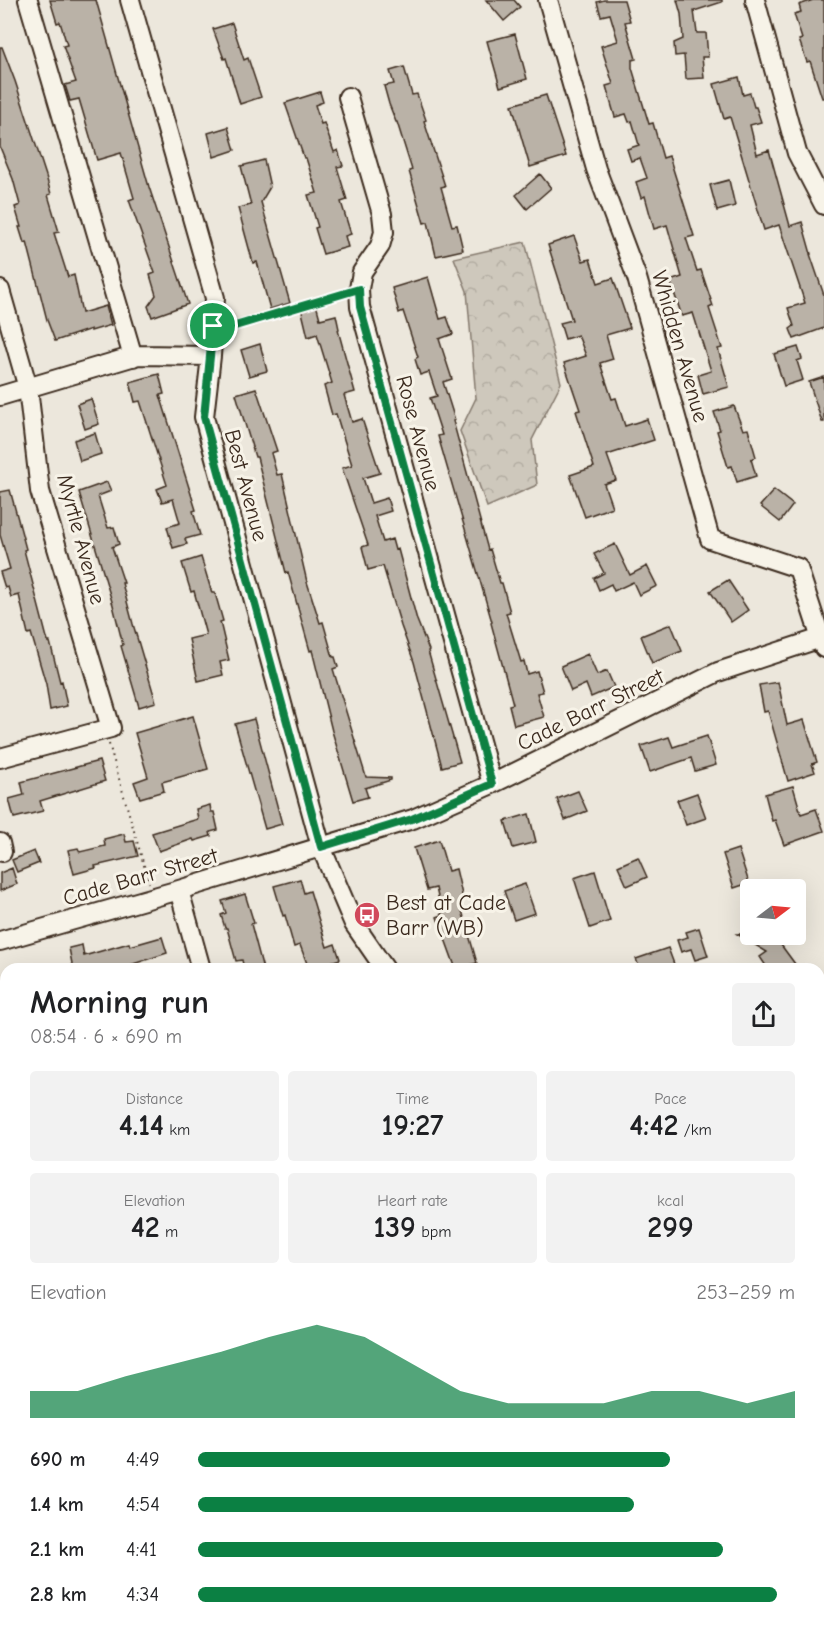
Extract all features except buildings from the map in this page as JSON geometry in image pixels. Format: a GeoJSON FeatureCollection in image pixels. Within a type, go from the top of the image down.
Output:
{"type":"FeatureCollection","features":[{"type":"Feature","properties":{"kind":"street"},"geometry":{"type":"LineString","coordinates":[[27,0],[133,357]]}},
{"type":"Feature","properties":{"kind":"street","name":"Best Avenue"},"geometry":{"type":"LineString","coordinates":[[130,0],[215,298],[204,417],[321,847],[354,924],[382,963]]}},
{"type":"Feature","properties":{"kind":"street","name":"Whidden Avenue"},"geometry":{"type":"LineString","coordinates":[[548,0],[596,169],[637,278],[711,539],[798,568],[823,641]]}},
{"type":"Feature","properties":{"kind":"street"},"geometry":{"type":"LineString","coordinates":[[755,0],[797,153],[824,205]]}},
{"type":"Feature","properties":{"kind":"street","name":"Rose Avenue"},"geometry":{"type":"LineString","coordinates":[[348,97],[382,214],[384,232],[380,246],[362,272],[359,289],[360,307],[492,784]]}},
{"type":"Feature","properties":{"kind":"street","name":"Myrtle Avenue"},"geometry":{"type":"LineString","coordinates":[[0,290],[28,388],[40,491],[108,729]]}},
{"type":"Feature","properties":{"kind":"street"},"geometry":{"type":"LineString","coordinates":[[0,396],[133,357],[211,356]]}},
{"type":"Feature","properties":{"kind":"street","name":"Cade Barr Street"},"geometry":{"type":"LineString","coordinates":[[0,941],[179,890],[412,819],[492,784],[718,672],[823,641]]}},
{"type":"Feature","properties":{"kind":"street"},"geometry":{"type":"LineString","coordinates":[[0,758],[108,729]]}},
{"type":"Feature","properties":{"kind":"street"},"geometry":{"type":"LineString","coordinates":[[179,890],[199,963]]}},
{"type":"Feature","properties":{"kind":"path"},"geometry":{"type":"LineString","coordinates":[[213,326],[235,326],[359,289]]}},
{"type":"Feature","properties":{"kind":"path"},"geometry":{"type":"LineString","coordinates":[[108,729],[153,897]]}},
{"type":"Feature","properties":{"kind":"green space"},"geometry":{"type":"Polygon","coordinates":[[[525,242],[561,383],[532,440],[537,485],[487,507],[460,431],[476,398],[467,291],[454,258],[525,242]]]}},
{"type":"Feature","properties":{"kind":"place","name":"Best at Cade Barr (WB)"},"geometry":{"type":"Point","coordinates":[367,915]}},
{"type":"Feature","properties":{"kind":"route"},"geometry":{"type":"LineString","coordinates":[[359,289],[360,307],[492,784],[412,819],[321,847],[204,417],[213,326],[235,326],[359,289]]}}]}
